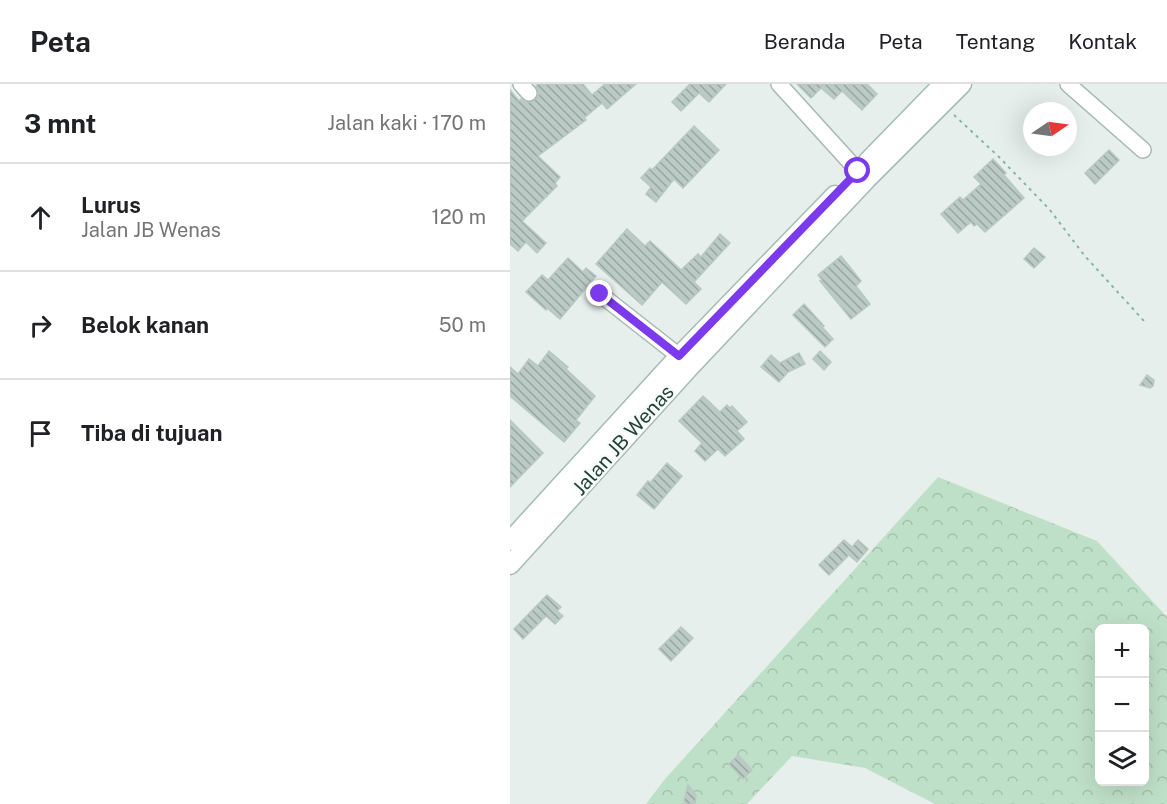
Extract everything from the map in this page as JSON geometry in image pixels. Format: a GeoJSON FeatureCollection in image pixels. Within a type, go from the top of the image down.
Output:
{"type":"FeatureCollection","features":[{"type":"Feature","properties":{"kind":"main road","name":"Jalan JB Wenas"},"geometry":{"type":"LineString","coordinates":[[510,565],[684,362],[858,171],[943,84]]}},
{"type":"Feature","properties":{"kind":"main road","name":"Jalan JB Wenas"},"geometry":{"type":"LineString","coordinates":[[510,541],[684,362],[962,84]]}},
{"type":"Feature","properties":{"kind":"street"},"geometry":{"type":"LineString","coordinates":[[779,84],[858,171]]}},
{"type":"Feature","properties":{"kind":"street"},"geometry":{"type":"LineString","coordinates":[[1068,84],[1143,150]]}},
{"type":"Feature","properties":{"kind":"street"},"geometry":{"type":"LineString","coordinates":[[600,294],[684,362]]}},
{"type":"Feature","properties":{"kind":"path"},"geometry":{"type":"LineString","coordinates":[[943,105],[999,157],[1050,210],[1084,255],[1144,321]]}},
{"type":"Feature","properties":{"kind":"green space"},"geometry":{"type":"Polygon","coordinates":[[[938,477],[1097,541],[1167,617],[1167,804],[935,804],[865,768],[792,756],[747,804],[646,804],[665,779],[938,477]]]}},
{"type":"Feature","properties":{"kind":"building"},"geometry":{"type":"Polygon","coordinates":[[[538,84],[583,84],[592,95],[605,84],[636,84],[607,109],[602,103],[584,118],[586,120],[538,156],[560,177],[555,183],[557,186],[522,221],[546,243],[537,253],[526,242],[518,251],[510,244],[510,90],[519,101],[521,99],[525,102],[532,102],[538,97],[539,92],[536,86],[538,84]]]}},
{"type":"Feature","properties":{"kind":"building"},"geometry":{"type":"Polygon","coordinates":[[[690,84],[726,84],[709,102],[699,93],[681,111],[672,102],[690,84]]]}},
{"type":"Feature","properties":{"kind":"building"},"geometry":{"type":"Polygon","coordinates":[[[797,84],[867,84],[877,94],[862,110],[842,91],[834,99],[821,88],[811,98],[797,84]]]}},
{"type":"Feature","properties":{"kind":"building"},"geometry":{"type":"Polygon","coordinates":[[[694,126],[719,150],[683,188],[674,179],[656,202],[646,194],[651,187],[641,178],[650,168],[652,170],[694,126]]]}},
{"type":"Feature","properties":{"kind":"building"},"geometry":{"type":"Polygon","coordinates":[[[1109,150],[1119,160],[1095,184],[1085,173],[1109,150]]]}},
{"type":"Feature","properties":{"kind":"building"},"geometry":{"type":"Polygon","coordinates":[[[993,159],[1024,198],[985,232],[977,224],[974,226],[971,222],[958,233],[941,214],[960,197],[963,200],[981,184],[974,177],[993,159]]]}},
{"type":"Feature","properties":{"kind":"building"},"geometry":{"type":"Polygon","coordinates":[[[627,229],[645,246],[650,241],[681,270],[698,254],[701,257],[720,234],[730,243],[694,282],[701,289],[686,304],[662,282],[642,305],[596,264],[627,229]]]}},
{"type":"Feature","properties":{"kind":"building"},"geometry":{"type":"Polygon","coordinates":[[[1034,248],[1045,257],[1034,268],[1024,259],[1034,248]]]}},
{"type":"Feature","properties":{"kind":"building"},"geometry":{"type":"Polygon","coordinates":[[[841,256],[861,281],[856,286],[870,304],[851,319],[820,281],[822,280],[818,275],[841,256]]]}},
{"type":"Feature","properties":{"kind":"building"},"geometry":{"type":"Polygon","coordinates":[[[568,258],[583,272],[586,268],[596,276],[560,319],[526,292],[542,275],[548,280],[568,258]]]}},
{"type":"Feature","properties":{"kind":"building"},"geometry":{"type":"Polygon","coordinates":[[[804,304],[833,339],[825,347],[793,315],[804,304]]]}},
{"type":"Feature","properties":{"kind":"building"},"geometry":{"type":"Polygon","coordinates":[[[549,351],[568,367],[566,369],[595,396],[576,420],[580,423],[564,442],[510,396],[510,367],[518,374],[529,359],[538,366],[549,351]]]}},
{"type":"Feature","properties":{"kind":"building"},"geometry":{"type":"Polygon","coordinates":[[[820,351],[831,362],[824,370],[813,359],[820,351]]]}},
{"type":"Feature","properties":{"kind":"building"},"geometry":{"type":"Polygon","coordinates":[[[799,353],[805,364],[788,372],[779,382],[761,367],[771,355],[780,363],[799,353]]]}},
{"type":"Feature","properties":{"kind":"building"},"geometry":{"type":"Polygon","coordinates":[[[1147,375],[1154,380],[1150,388],[1140,385],[1147,375]]]}},
{"type":"Feature","properties":{"kind":"building"},"geometry":{"type":"Polygon","coordinates":[[[703,396],[720,412],[727,405],[730,408],[732,406],[747,422],[737,431],[744,439],[725,456],[718,449],[705,461],[695,451],[702,443],[679,421],[703,396]]]}},
{"type":"Feature","properties":{"kind":"building"},"geometry":{"type":"Polygon","coordinates":[[[510,420],[543,453],[510,487],[510,420]]]}},
{"type":"Feature","properties":{"kind":"building"},"geometry":{"type":"Polygon","coordinates":[[[667,463],[682,476],[654,509],[637,495],[667,463]]]}},
{"type":"Feature","properties":{"kind":"building"},"geometry":{"type":"Polygon","coordinates":[[[844,540],[852,547],[858,540],[868,549],[857,562],[849,555],[829,575],[819,565],[844,540]]]}},
{"type":"Feature","properties":{"kind":"building"},"geometry":{"type":"Polygon","coordinates":[[[547,595],[561,607],[557,611],[563,616],[555,624],[546,616],[523,639],[514,629],[547,595]]]}},
{"type":"Feature","properties":{"kind":"building"},"geometry":{"type":"Polygon","coordinates":[[[681,627],[693,638],[671,661],[659,649],[681,627]]]}},
{"type":"Feature","properties":{"kind":"building"},"geometry":{"type":"Polygon","coordinates":[[[738,755],[752,770],[743,779],[729,764],[738,755]]]}},
{"type":"Feature","properties":{"kind":"building"},"geometry":{"type":"Polygon","coordinates":[[[688,785],[696,795],[695,804],[687,804],[684,801],[688,785]]]}},
{"type":"Feature","properties":{"kind":"route"},"geometry":{"type":"LineString","coordinates":[[600,294],[679,356],[858,171]]}}]}
